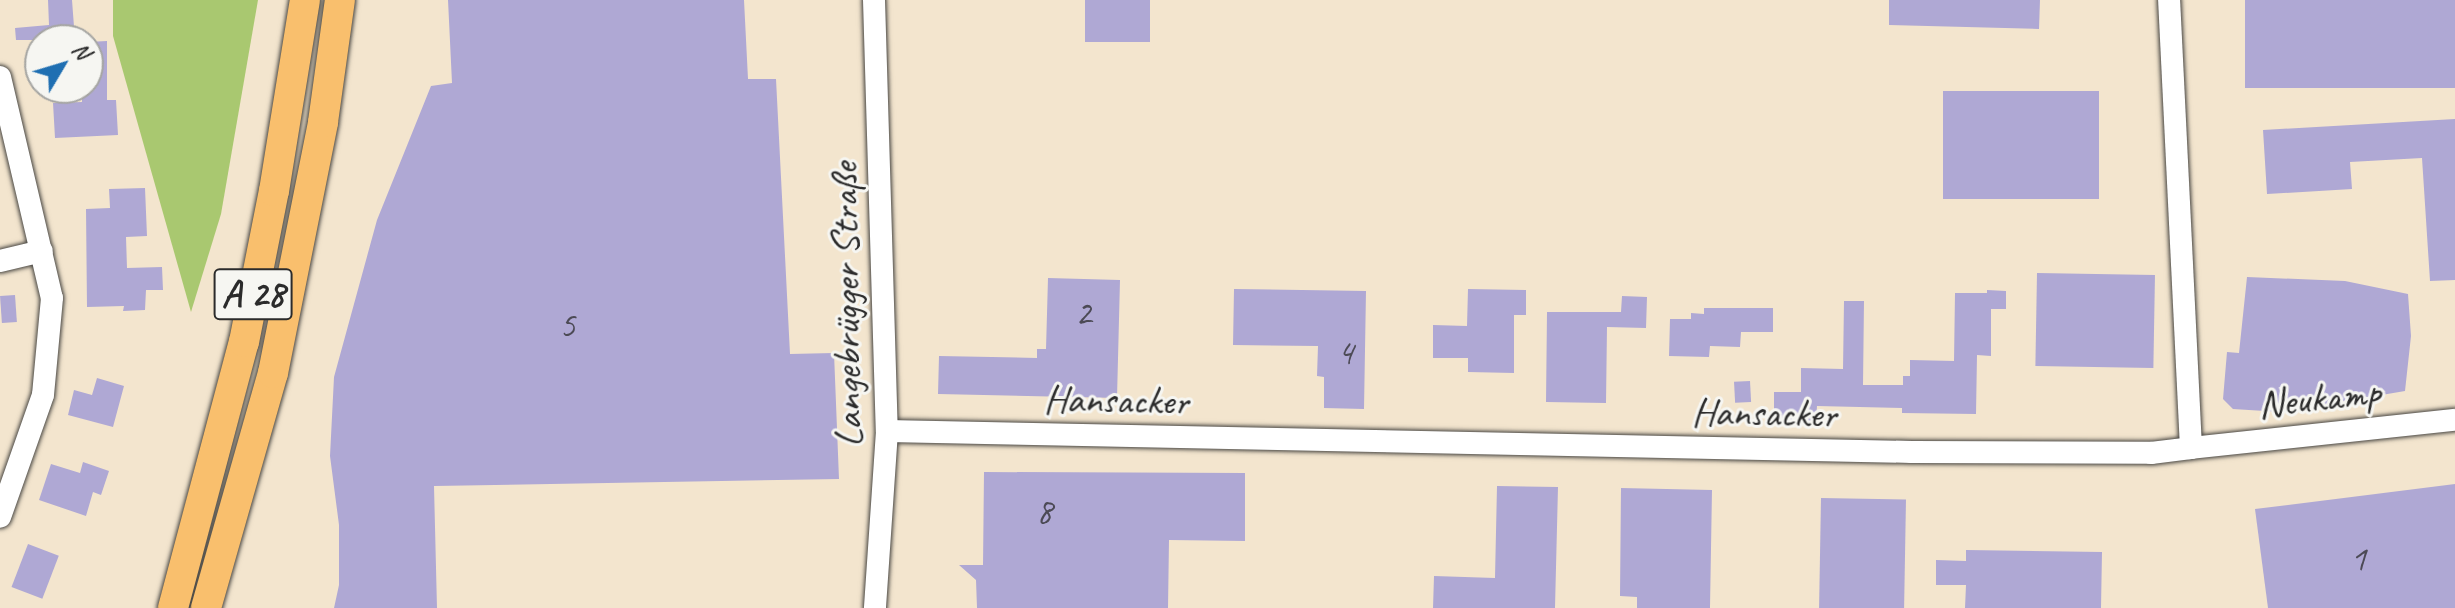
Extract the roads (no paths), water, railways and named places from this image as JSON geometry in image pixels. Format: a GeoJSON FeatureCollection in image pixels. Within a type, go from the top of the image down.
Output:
{"type":"FeatureCollection","features":[{"type":"Feature","properties":{"kind":"highway","name":"A 28"},"geometry":{"type":"LineString","coordinates":[[173,608],[244,342],[274,191],[305,0]]}},
{"type":"Feature","properties":{"kind":"highway","name":"A 28"},"geometry":{"type":"LineString","coordinates":[[206,608],[254,447],[276,357],[323,122],[340,0]]}},
{"type":"Feature","properties":{"kind":"street","name":"Langebrügger Straße"},"geometry":{"type":"LineString","coordinates":[[874,0],[887,431],[875,608]]}},
{"type":"Feature","properties":{"kind":"street"},"geometry":{"type":"LineString","coordinates":[[2169,0],[2191,448]]}},
{"type":"Feature","properties":{"kind":"street"},"geometry":{"type":"LineString","coordinates":[[0,77],[52,298],[43,395],[0,517]]}},
{"type":"Feature","properties":{"kind":"street"},"geometry":{"type":"LineString","coordinates":[[0,261],[42,251]]}},
{"type":"Feature","properties":{"kind":"street","name":"Neukamp"},"geometry":{"type":"LineString","coordinates":[[2191,448],[2455,420]]}},
{"type":"Feature","properties":{"kind":"street","name":"Hansacker"},"geometry":{"type":"LineString","coordinates":[[887,431],[1912,452],[2151,453],[2191,448]]}}]}
